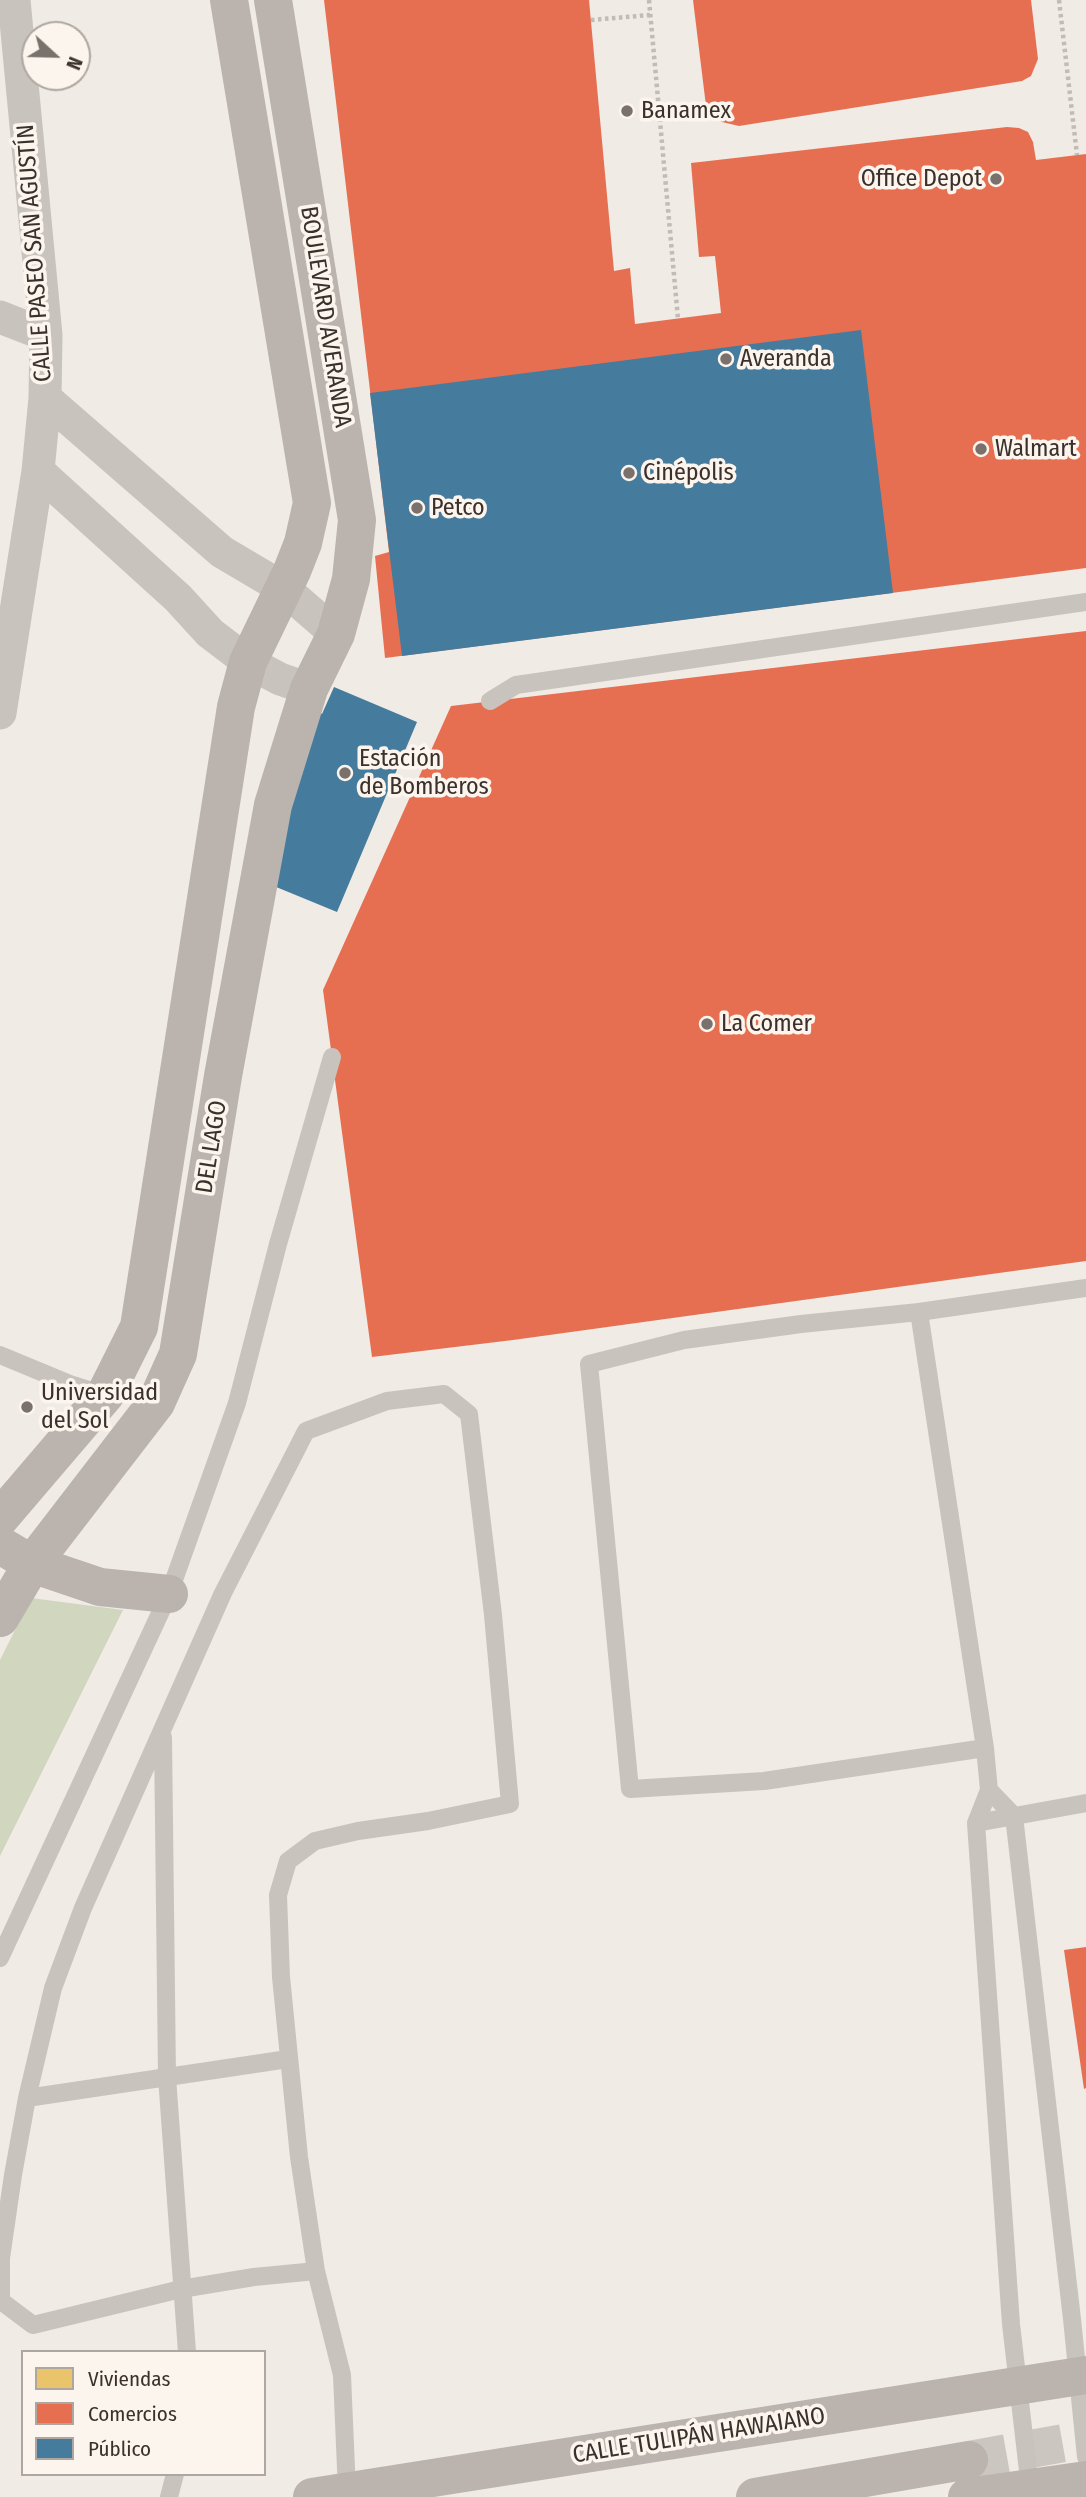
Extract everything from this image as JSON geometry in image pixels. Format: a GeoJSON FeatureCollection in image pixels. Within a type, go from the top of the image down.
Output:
{"type":"FeatureCollection","features":[{"type":"Feature","properties":{"kind":"street","name":"CALLE PASEO SAN AGUSTÍN"},"geometry":{"type":"LineString","coordinates":[[1,704],[37,471],[45,398],[46,335],[14,0]]}},
{"type":"Feature","properties":{"kind":"street","name":"BOULEVARD AVERANDA"},"geometry":{"type":"LineString","coordinates":[[229,0],[312,503],[303,543],[283,588]]}},
{"type":"Feature","properties":{"kind":"street","name":"BOULEVARD AVERANDA"},"geometry":{"type":"LineString","coordinates":[[273,0],[357,520],[351,579],[336,634]]}},
{"type":"Feature","properties":{"kind":"street"},"geometry":{"type":"LineString","coordinates":[[266,226],[309,220]]}},
{"type":"Feature","properties":{"kind":"street"},"geometry":{"type":"LineString","coordinates":[[273,269],[316,261]]}},
{"type":"Feature","properties":{"kind":"street"},"geometry":{"type":"LineString","coordinates":[[0,317],[46,335]]}},
{"type":"Feature","properties":{"kind":"street"},"geometry":{"type":"LineString","coordinates":[[45,398],[222,552],[283,588],[336,634]]}},
{"type":"Feature","properties":{"kind":"street"},"geometry":{"type":"LineString","coordinates":[[37,471],[178,598],[210,633],[248,662],[280,679],[309,689]]}},
{"type":"Feature","properties":{"kind":"street","name":"DEL LAGO"},"geometry":{"type":"LineString","coordinates":[[0,1518],[105,1395],[139,1327],[236,707],[248,662],[283,588]]}},
{"type":"Feature","properties":{"kind":"street","name":"DEL LAGO"},"geometry":{"type":"LineString","coordinates":[[0,1618],[32,1564],[156,1403],[178,1354],[223,1076],[273,805],[309,689],[336,634]]}},
{"type":"Feature","properties":{"kind":"street"},"geometry":{"type":"LineString","coordinates":[[221,792],[273,805]]}},
{"type":"Feature","properties":{"kind":"street"},"geometry":{"type":"LineString","coordinates":[[0,1545],[32,1564],[100,1587],[169,1594]]}},
{"type":"Feature","properties":{"kind":"street","name":"CALLE TULIPÁN HAWAIANO"},"geometry":{"type":"LineString","coordinates":[[322,2496],[1082,2375]]}},
{"type":"Feature","properties":{"kind":"street"},"geometry":{"type":"LineString","coordinates":[[755,2497],[968,2479],[1030,2488],[1086,2480]]}},
{"type":"Feature","properties":{"kind":"lane"},"geometry":{"type":"LineString","coordinates":[[490,701],[516,684],[1086,602]]}},
{"type":"Feature","properties":{"kind":"lane"},"geometry":{"type":"LineString","coordinates":[[0,1958],[169,1594],[237,1403],[278,1244],[332,1057]]}},
{"type":"Feature","properties":{"kind":"lane"},"geometry":{"type":"LineString","coordinates":[[985,1748],[764,1781],[630,1789],[589,1364],[684,1340],[919,1312],[1086,1288]]}},
{"type":"Feature","properties":{"kind":"lane"},"geometry":{"type":"LineString","coordinates":[[919,1312],[985,1748],[989,1790],[976,1823],[1011,2324],[1030,2488]]}},
{"type":"Feature","properties":{"kind":"lane"},"geometry":{"type":"LineString","coordinates":[[0,1355],[70,1384],[105,1395]]}},
{"type":"Feature","properties":{"kind":"lane"},"geometry":{"type":"LineString","coordinates":[[316,2271],[254,2277],[181,2289],[33,2325],[1,2301],[1,2258],[26,2098],[53,1988],[83,1908],[223,1593],[306,1431],[387,1401],[444,1394],[469,1414],[493,1615],[510,1804],[315,1841],[288,1861],[278,1895],[281,1978],[299,2157],[316,2271],[342,2375],[322,2496]]}},
{"type":"Feature","properties":{"kind":"lane"},"geometry":{"type":"LineString","coordinates":[[163,1730],[167,2077],[187,2350]]}},
{"type":"Feature","properties":{"kind":"lane"},"geometry":{"type":"LineString","coordinates":[[989,1790],[1014,1816],[1082,2375],[1086,2457]]}},
{"type":"Feature","properties":{"kind":"lane"},"geometry":{"type":"LineString","coordinates":[[976,1823],[1086,1803]]}},
{"type":"Feature","properties":{"kind":"lane"},"geometry":{"type":"LineString","coordinates":[[26,2098],[288,2059]]}},
{"type":"Feature","properties":{"kind":"lane"},"geometry":{"type":"LineString","coordinates":[[169,2497],[174,2476]]}},
{"type":"Feature","properties":{"kind":"path"},"geometry":{"type":"LineString","coordinates":[[649,0],[678,319]]}},
{"type":"Feature","properties":{"kind":"path"},"geometry":{"type":"LineString","coordinates":[[1059,0],[1077,155]]}},
{"type":"Feature","properties":{"kind":"path"},"geometry":{"type":"LineString","coordinates":[[590,20],[650,15]]}},
{"type":"Feature","properties":{"kind":"green space"},"geometry":{"type":"Polygon","coordinates":[[[31,1598],[123,1610],[0,1856],[0,1660],[31,1598]]]}},
{"type":"Feature","properties":{"kind":"building: Viviendas"},"geometry":{"type":"Polygon","coordinates":[[[389,0],[519,0],[528,72],[542,70],[545,92],[530,94],[532,108],[490,113],[489,103],[456,107],[457,116],[418,121],[416,104],[401,106],[399,84],[413,82],[404,7],[390,9],[389,0]]]}},
{"type":"Feature","properties":{"kind":"building: Viviendas"},"geometry":{"type":"Polygon","coordinates":[[[530,182],[532,193],[542,192],[544,208],[558,206],[561,227],[546,229],[555,301],[569,299],[572,321],[557,323],[559,337],[517,343],[515,332],[483,336],[484,346],[446,351],[443,334],[428,336],[426,314],[441,312],[431,236],[418,238],[415,216],[431,214],[429,196],[463,191],[464,202],[496,197],[494,186],[530,182]]]}},
{"type":"Feature","properties":{"kind":"building: Comercios","name":"Averanda"},"geometry":{"type":"Polygon","coordinates":[[[324,0],[589,0],[614,271],[630,268],[635,324],[721,313],[715,256],[699,257],[691,163],[1007,127],[1028,132],[1036,160],[1086,154],[1086,568],[385,658],[375,556],[389,552],[324,0]]]}},
{"type":"Feature","properties":{"kind":"building: Comercios"},"geometry":{"type":"Polygon","coordinates":[[[693,0],[1031,0],[1038,59],[1031,76],[1022,81],[739,126],[711,116],[706,106],[693,0]]]}},
{"type":"Feature","properties":{"kind":"building: Comercios","name":"La Comer"},"geometry":{"type":"Polygon","coordinates":[[[1086,631],[1086,1261],[372,1357],[323,990],[451,706],[1086,631]]]}},
{"type":"Feature","properties":{"kind":"building: Comercios"},"geometry":{"type":"Polygon","coordinates":[[[1086,1947],[1086,2088],[1084,2089],[1064,1950],[1086,1947]]]}},
{"type":"Feature","properties":{"kind":"building: Público","name":"Cinépolis"},"geometry":{"type":"Polygon","coordinates":[[[861,330],[893,593],[402,656],[370,393],[861,330]]]}},
{"type":"Feature","properties":{"kind":"building: Público","name":"Estación de Bomberos"},"geometry":{"type":"Polygon","coordinates":[[[334,687],[417,722],[337,912],[264,882],[315,710],[322,714],[334,687]]]}},
{"type":"Feature","properties":{"kind":"tunnel"},"geometry":{"type":"LineString","coordinates":[[969,2460],[1086,2439]]}},
{"type":"Feature","properties":{"kind":"place","name":"Banamex"},"geometry":{"type":"Point","coordinates":[627,111]}},
{"type":"Feature","properties":{"kind":"place","name":"Office Depot"},"geometry":{"type":"Point","coordinates":[996,179]}},
{"type":"Feature","properties":{"kind":"place","name":"Averanda"},"geometry":{"type":"Point","coordinates":[726,359]}},
{"type":"Feature","properties":{"kind":"place","name":"Walmart"},"geometry":{"type":"Point","coordinates":[981,449]}},
{"type":"Feature","properties":{"kind":"place","name":"Cinépolis"},"geometry":{"type":"Point","coordinates":[629,473]}},
{"type":"Feature","properties":{"kind":"place","name":"Petco"},"geometry":{"type":"Point","coordinates":[417,508]}},
{"type":"Feature","properties":{"kind":"place","name":"Estación de Bomberos"},"geometry":{"type":"Point","coordinates":[345,773]}},
{"type":"Feature","properties":{"kind":"place","name":"La Comer"},"geometry":{"type":"Point","coordinates":[707,1024]}},
{"type":"Feature","properties":{"kind":"place","name":"Universidad del Sol"},"geometry":{"type":"Point","coordinates":[27,1407]}}]}
